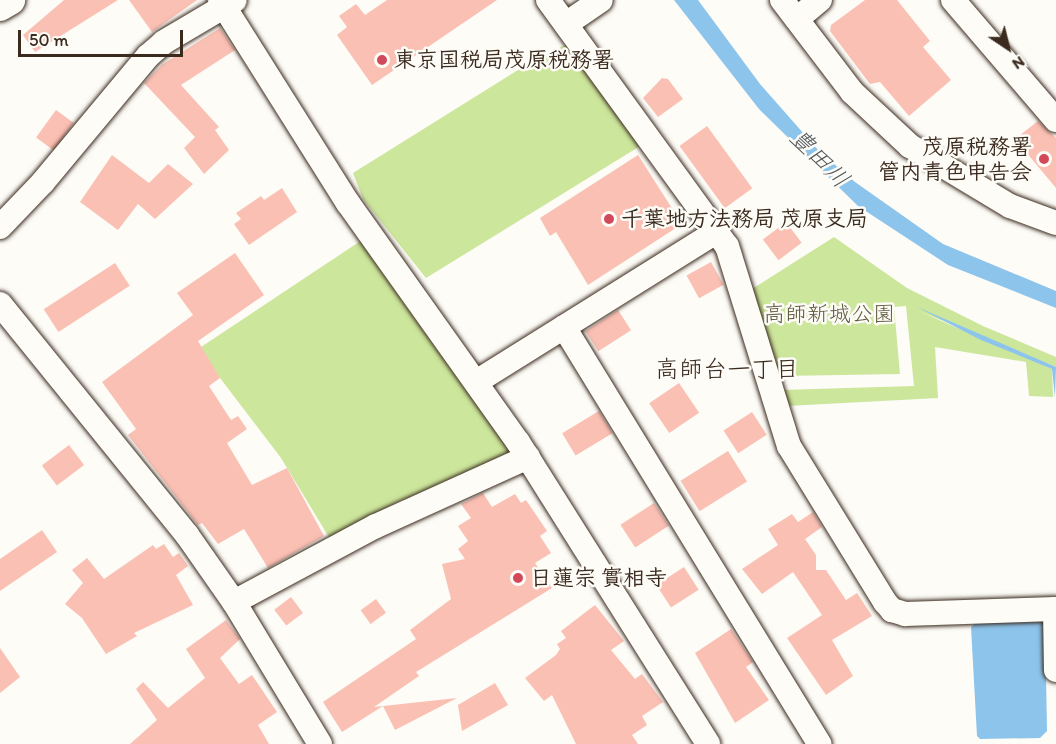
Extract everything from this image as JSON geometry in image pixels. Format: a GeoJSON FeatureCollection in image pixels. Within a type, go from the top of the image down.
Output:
{"type":"FeatureCollection","features":[{"type":"Feature","properties":{"kind":"street"},"geometry":{"type":"LineString","coordinates":[[0,6],[10,0]]}},
{"type":"Feature","properties":{"kind":"street"},"geometry":{"type":"LineString","coordinates":[[549,0],[727,246],[789,446],[885,602],[892,610],[905,614],[1055,609],[1056,670]]}},
{"type":"Feature","properties":{"kind":"street"},"geometry":{"type":"LineString","coordinates":[[566,24],[601,0]]}},
{"type":"Feature","properties":{"kind":"street"},"geometry":{"type":"LineString","coordinates":[[820,0],[789,9],[852,92],[910,146],[1010,206],[1056,223]]}},
{"type":"Feature","properties":{"kind":"street"},"geometry":{"type":"LineString","coordinates":[[953,0],[1056,120]]}},
{"type":"Feature","properties":{"kind":"street"},"geometry":{"type":"LineString","coordinates":[[0,227],[43,182],[148,57],[164,42],[226,2],[348,203],[528,457],[708,744]]}},
{"type":"Feature","properties":{"kind":"street"},"geometry":{"type":"LineString","coordinates":[[476,382],[718,231]]}},
{"type":"Feature","properties":{"kind":"street"},"geometry":{"type":"LineString","coordinates":[[0,304],[187,535],[234,603],[320,744]]}},
{"type":"Feature","properties":{"kind":"street"},"geometry":{"type":"LineString","coordinates":[[564,327],[820,744]]}},
{"type":"Feature","properties":{"kind":"street"},"geometry":{"type":"LineString","coordinates":[[234,603],[376,526],[528,457]]}},
{"type":"Feature","properties":{"kind":"green space"},"geometry":{"type":"Polygon","coordinates":[[[567,44],[645,143],[426,278],[363,199],[353,173],[526,65],[567,44]]]}},
{"type":"Feature","properties":{"kind":"green space","name":"高師新城公園"},"geometry":{"type":"Polygon","coordinates":[[[834,237],[907,288],[983,326],[1056,357],[1056,367],[916,310],[1052,369],[1053,397],[1029,396],[1026,362],[935,347],[938,398],[787,406],[781,390],[914,386],[906,306],[894,307],[900,374],[782,376],[776,371],[752,289],[834,237]]]}},
{"type":"Feature","properties":{"kind":"green space"},"geometry":{"type":"Polygon","coordinates":[[[362,240],[509,446],[507,458],[418,498],[401,500],[330,539],[281,458],[198,349],[362,240]]]}},
{"type":"Feature","properties":{"kind":"water","name":"豊田川"},"geometry":{"type":"Polygon","coordinates":[[[674,0],[698,0],[760,84],[819,151],[855,182],[943,244],[1056,291],[1056,308],[948,265],[858,206],[759,109],[674,0]]]}},
{"type":"Feature","properties":{"kind":"water"},"geometry":{"type":"Polygon","coordinates":[[[917,307],[1056,367],[1055,398],[1052,369],[981,340],[917,307]]]}},
{"type":"Feature","properties":{"kind":"water"},"geometry":{"type":"Polygon","coordinates":[[[1045,620],[1047,731],[1040,738],[980,739],[977,736],[971,627],[977,622],[1045,620]]]}},
{"type":"Feature","properties":{"kind":"building"},"geometry":{"type":"Polygon","coordinates":[[[64,0],[118,0],[35,52],[23,35],[64,0]]]}},
{"type":"Feature","properties":{"kind":"building"},"geometry":{"type":"Polygon","coordinates":[[[129,0],[197,0],[152,32],[129,0]]]}},
{"type":"Feature","properties":{"kind":"building","name":"東京国税局茂原税務署"},"geometry":{"type":"Polygon","coordinates":[[[387,0],[497,0],[372,85],[337,35],[347,27],[339,16],[356,4],[365,15],[387,0]]]}},
{"type":"Feature","properties":{"kind":"building"},"geometry":{"type":"Polygon","coordinates":[[[865,0],[897,0],[930,41],[923,47],[951,80],[909,116],[880,82],[870,84],[830,31],[831,25],[865,0]]]}},
{"type":"Feature","properties":{"kind":"building"},"geometry":{"type":"Polygon","coordinates":[[[220,28],[235,50],[181,85],[219,127],[215,130],[229,150],[204,174],[184,148],[195,137],[144,83],[163,64],[220,28]]]}},
{"type":"Feature","properties":{"kind":"building"},"geometry":{"type":"Polygon","coordinates":[[[662,78],[668,79],[683,99],[658,117],[643,98],[662,78]]]}},
{"type":"Feature","properties":{"kind":"building"},"geometry":{"type":"Polygon","coordinates":[[[56,110],[74,123],[54,150],[36,138],[56,110]]]}},
{"type":"Feature","properties":{"kind":"building","name":"茂原税務署 管内青色申告会"},"geometry":{"type":"Polygon","coordinates":[[[1038,121],[1056,138],[1056,188],[1015,139],[1038,121]]]}},
{"type":"Feature","properties":{"kind":"building"},"geometry":{"type":"Polygon","coordinates":[[[707,126],[752,188],[725,208],[679,146],[707,126]]]}},
{"type":"Feature","properties":{"kind":"building"},"geometry":{"type":"Polygon","coordinates":[[[112,155],[149,183],[168,164],[193,184],[155,219],[138,204],[118,230],[80,202],[112,155]]]}},
{"type":"Feature","properties":{"kind":"building","name":"千葉地方法務局 茂原支局"},"geometry":{"type":"Polygon","coordinates":[[[638,155],[682,224],[588,285],[556,232],[550,236],[540,218],[638,155]]]}},
{"type":"Feature","properties":{"kind":"building"},"geometry":{"type":"Polygon","coordinates":[[[282,188],[297,212],[249,245],[234,224],[241,219],[236,213],[261,196],[264,200],[282,188]]]}},
{"type":"Feature","properties":{"kind":"building"},"geometry":{"type":"Polygon","coordinates":[[[786,222],[802,243],[778,260],[763,239],[786,222]]]}},
{"type":"Feature","properties":{"kind":"building"},"geometry":{"type":"Polygon","coordinates":[[[235,253],[264,295],[198,341],[220,378],[209,386],[231,420],[238,416],[247,429],[227,443],[252,485],[287,468],[324,536],[268,568],[244,529],[218,544],[202,523],[198,525],[128,435],[136,429],[102,382],[193,315],[177,293],[235,253]]]}},
{"type":"Feature","properties":{"kind":"building"},"geometry":{"type":"Polygon","coordinates":[[[711,262],[724,285],[699,298],[687,276],[711,262]]]}},
{"type":"Feature","properties":{"kind":"building"},"geometry":{"type":"Polygon","coordinates":[[[115,263],[130,286],[58,332],[44,309],[115,263]]]}},
{"type":"Feature","properties":{"kind":"building"},"geometry":{"type":"Polygon","coordinates":[[[618,310],[631,330],[598,351],[585,331],[618,310]]]}},
{"type":"Feature","properties":{"kind":"building"},"geometry":{"type":"Polygon","coordinates":[[[679,383],[699,413],[669,433],[649,403],[679,383]]]}},
{"type":"Feature","properties":{"kind":"building"},"geometry":{"type":"Polygon","coordinates":[[[599,411],[612,433],[576,455],[562,433],[599,411]]]}},
{"type":"Feature","properties":{"kind":"building"},"geometry":{"type":"Polygon","coordinates":[[[752,412],[767,435],[738,453],[723,431],[752,412]]]}},
{"type":"Feature","properties":{"kind":"building"},"geometry":{"type":"Polygon","coordinates":[[[69,445],[84,465],[57,485],[42,465],[69,445]]]}},
{"type":"Feature","properties":{"kind":"building"},"geometry":{"type":"Polygon","coordinates":[[[728,451],[747,482],[700,511],[681,481],[728,451]]]}},
{"type":"Feature","properties":{"kind":"building","name":"日蓮宗 實相寺"},"geometry":{"type":"Polygon","coordinates":[[[483,493],[492,507],[515,494],[521,503],[526,500],[547,531],[540,536],[551,553],[535,563],[552,588],[416,672],[419,676],[374,707],[383,706],[342,732],[323,702],[416,639],[410,630],[451,599],[442,564],[465,559],[458,549],[468,541],[458,526],[471,518],[461,504],[483,493]]]}},
{"type":"Feature","properties":{"kind":"building"},"geometry":{"type":"Polygon","coordinates":[[[654,503],[669,526],[635,547],[620,525],[654,503]]]}},
{"type":"Feature","properties":{"kind":"building"},"geometry":{"type":"Polygon","coordinates":[[[813,512],[822,527],[805,539],[816,555],[816,570],[826,570],[846,600],[857,593],[872,616],[832,640],[853,676],[826,695],[787,638],[822,615],[793,572],[762,594],[742,569],[778,545],[768,529],[792,514],[798,522],[813,512]]]}},
{"type":"Feature","properties":{"kind":"building"},"geometry":{"type":"Polygon","coordinates":[[[42,530],[57,552],[0,591],[0,559],[42,530]]]}},
{"type":"Feature","properties":{"kind":"building"},"geometry":{"type":"Polygon","coordinates":[[[164,544],[173,557],[179,553],[188,566],[176,575],[193,605],[134,633],[137,636],[106,654],[82,618],[65,604],[83,583],[72,570],[87,558],[104,579],[153,545],[156,549],[164,544]]]}},
{"type":"Feature","properties":{"kind":"building"},"geometry":{"type":"Polygon","coordinates":[[[684,567],[699,590],[671,608],[656,585],[684,567]]]}},
{"type":"Feature","properties":{"kind":"building"},"geometry":{"type":"Polygon","coordinates":[[[291,597],[303,613],[286,626],[274,610],[291,597]]]}},
{"type":"Feature","properties":{"kind":"building"},"geometry":{"type":"Polygon","coordinates":[[[376,599],[386,613],[371,624],[361,610],[376,599]]]}},
{"type":"Feature","properties":{"kind":"building"},"geometry":{"type":"Polygon","coordinates":[[[595,605],[624,641],[611,650],[635,679],[642,674],[663,702],[642,716],[647,725],[632,735],[638,744],[576,744],[552,695],[544,701],[525,678],[556,655],[560,649],[557,644],[566,638],[561,631],[595,605]]]}},
{"type":"Feature","properties":{"kind":"building"},"geometry":{"type":"Polygon","coordinates":[[[226,620],[240,639],[220,658],[239,684],[252,675],[277,712],[258,725],[269,744],[130,744],[157,720],[136,689],[143,682],[168,708],[205,678],[186,649],[226,620]]]}},
{"type":"Feature","properties":{"kind":"building"},"geometry":{"type":"Polygon","coordinates":[[[731,629],[753,662],[746,667],[769,700],[735,723],[695,653],[731,629]]]}},
{"type":"Feature","properties":{"kind":"building"},"geometry":{"type":"Polygon","coordinates":[[[0,648],[20,677],[0,693],[0,648]]]}},
{"type":"Feature","properties":{"kind":"building"},"geometry":{"type":"Polygon","coordinates":[[[495,683],[508,705],[462,731],[458,705],[495,683]]]}},
{"type":"Feature","properties":{"kind":"building"},"geometry":{"type":"Polygon","coordinates":[[[457,698],[395,730],[383,706],[457,698]]]}},
{"type":"Feature","properties":{"kind":"place","name":"東京国税局茂原税務署"},"geometry":{"type":"Point","coordinates":[382,60]}},
{"type":"Feature","properties":{"kind":"place","name":"茂原税務署 管内青色申告会"},"geometry":{"type":"Point","coordinates":[1044,159]}},
{"type":"Feature","properties":{"kind":"place","name":"千葉地方法務局 茂原支局"},"geometry":{"type":"Point","coordinates":[609,219]}},
{"type":"Feature","properties":{"kind":"place","name":"日蓮宗 實相寺"},"geometry":{"type":"Point","coordinates":[518,578]}},
{"type":"Feature","properties":{"kind":"district","name":"高師台一丁目"},"geometry":{"type":"Point","coordinates":[727,369]}}]}
